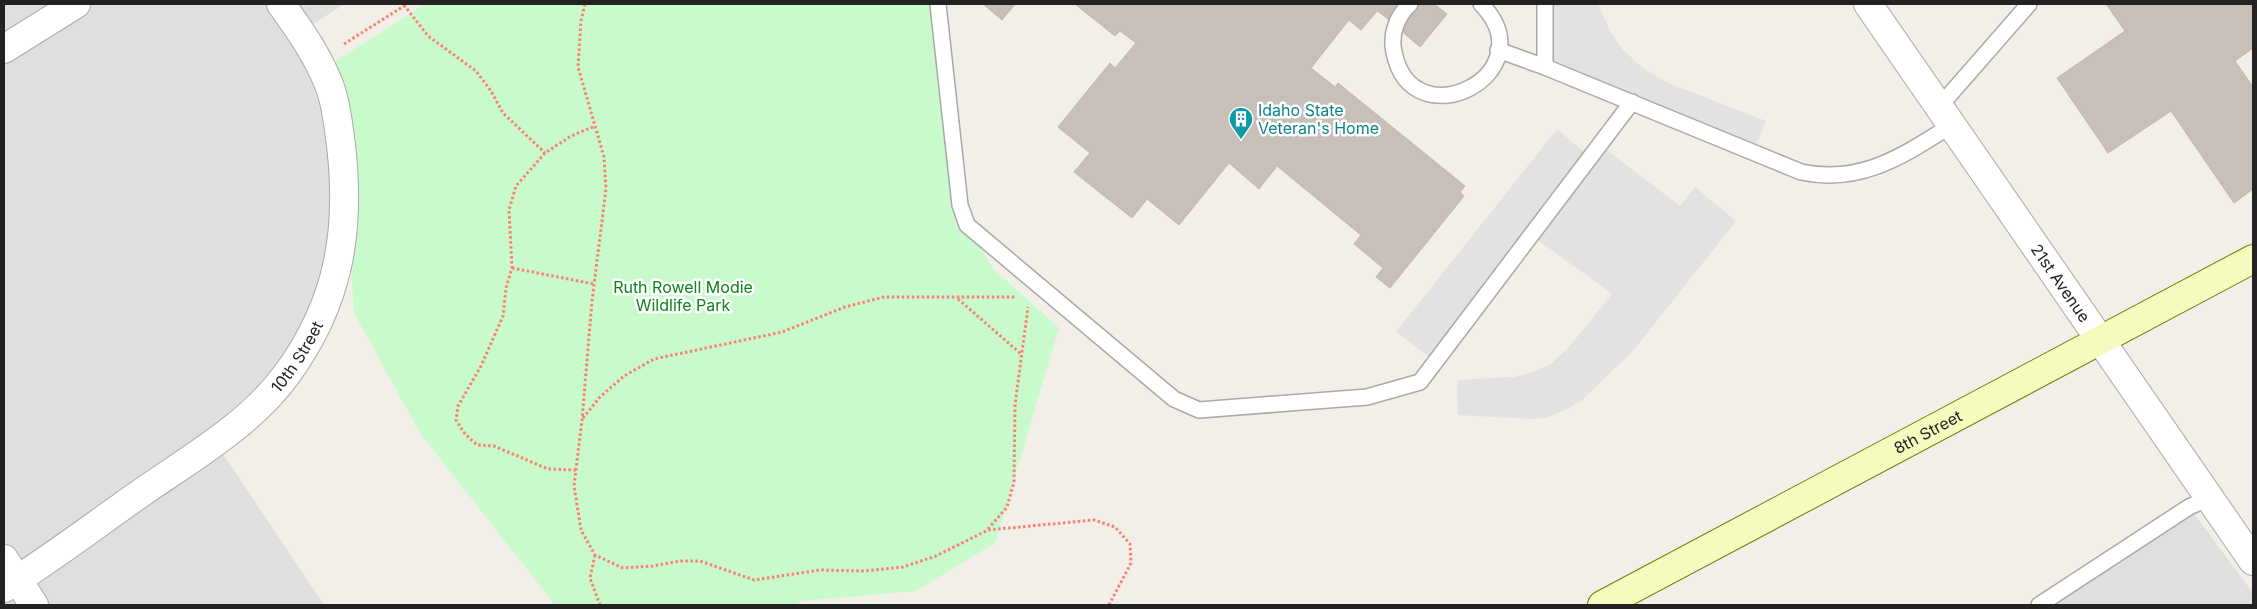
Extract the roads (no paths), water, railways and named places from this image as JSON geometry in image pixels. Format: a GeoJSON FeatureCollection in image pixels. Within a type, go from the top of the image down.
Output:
{"type":"FeatureCollection","features":[{"type":"Feature","properties":{"kind":"main road","name":"8th Street"},"geometry":{"type":"LineString","coordinates":[[1602,605],[2101,342],[2253,259]]}},
{"type":"Feature","properties":{"kind":"street"},"geometry":{"type":"LineString","coordinates":[[4,49],[76,4]]}},
{"type":"Feature","properties":{"kind":"street","name":"10th Street"},"geometry":{"type":"LineString","coordinates":[[8,576],[233,428],[270,394],[287,374],[314,331],[335,277],[344,235],[346,185],[336,110],[328,83],[318,60],[281,4]]}},
{"type":"Feature","properties":{"kind":"street","name":"21st Avenue"},"geometry":{"type":"LineString","coordinates":[[1868,4],[2253,561]]}},
{"type":"Feature","properties":{"kind":"street"},"geometry":{"type":"LineString","coordinates":[[8,576],[34,605]]}},
{"type":"Feature","properties":{"kind":"lane"},"geometry":{"type":"LineString","coordinates":[[938,4],[962,212],[968,225],[1034,292],[1174,399],[1200,410],[1367,397],[1420,382],[1632,102]]}},
{"type":"Feature","properties":{"kind":"lane"},"geometry":{"type":"LineString","coordinates":[[1410,4],[1398,21],[1393,47],[1401,71],[1409,81],[1420,89],[1444,96],[1457,95],[1469,90],[1489,74],[1498,50],[1498,36],[1494,23],[1481,4]]}},
{"type":"Feature","properties":{"kind":"lane"},"geometry":{"type":"LineString","coordinates":[[1545,4],[1545,67]]}},
{"type":"Feature","properties":{"kind":"lane"},"geometry":{"type":"LineString","coordinates":[[1498,50],[1632,102],[1801,172],[1816,175],[1848,173],[1881,166],[1900,158],[1945,116],[2029,4]]}},
{"type":"Feature","properties":{"kind":"lane"},"geometry":{"type":"LineString","coordinates":[[2039,605],[2189,507],[2209,498]]}},
{"type":"Feature","properties":{"kind":"place","name":"Idaho State Veteran's Home"},"geometry":{"type":"Point","coordinates":[1241,140]}},
{"type":"Feature","properties":{"kind":"park label","name":"Ruth Rowell Modie Wildlife Park"},"geometry":{"type":"Point","coordinates":[683,296]}}]}
